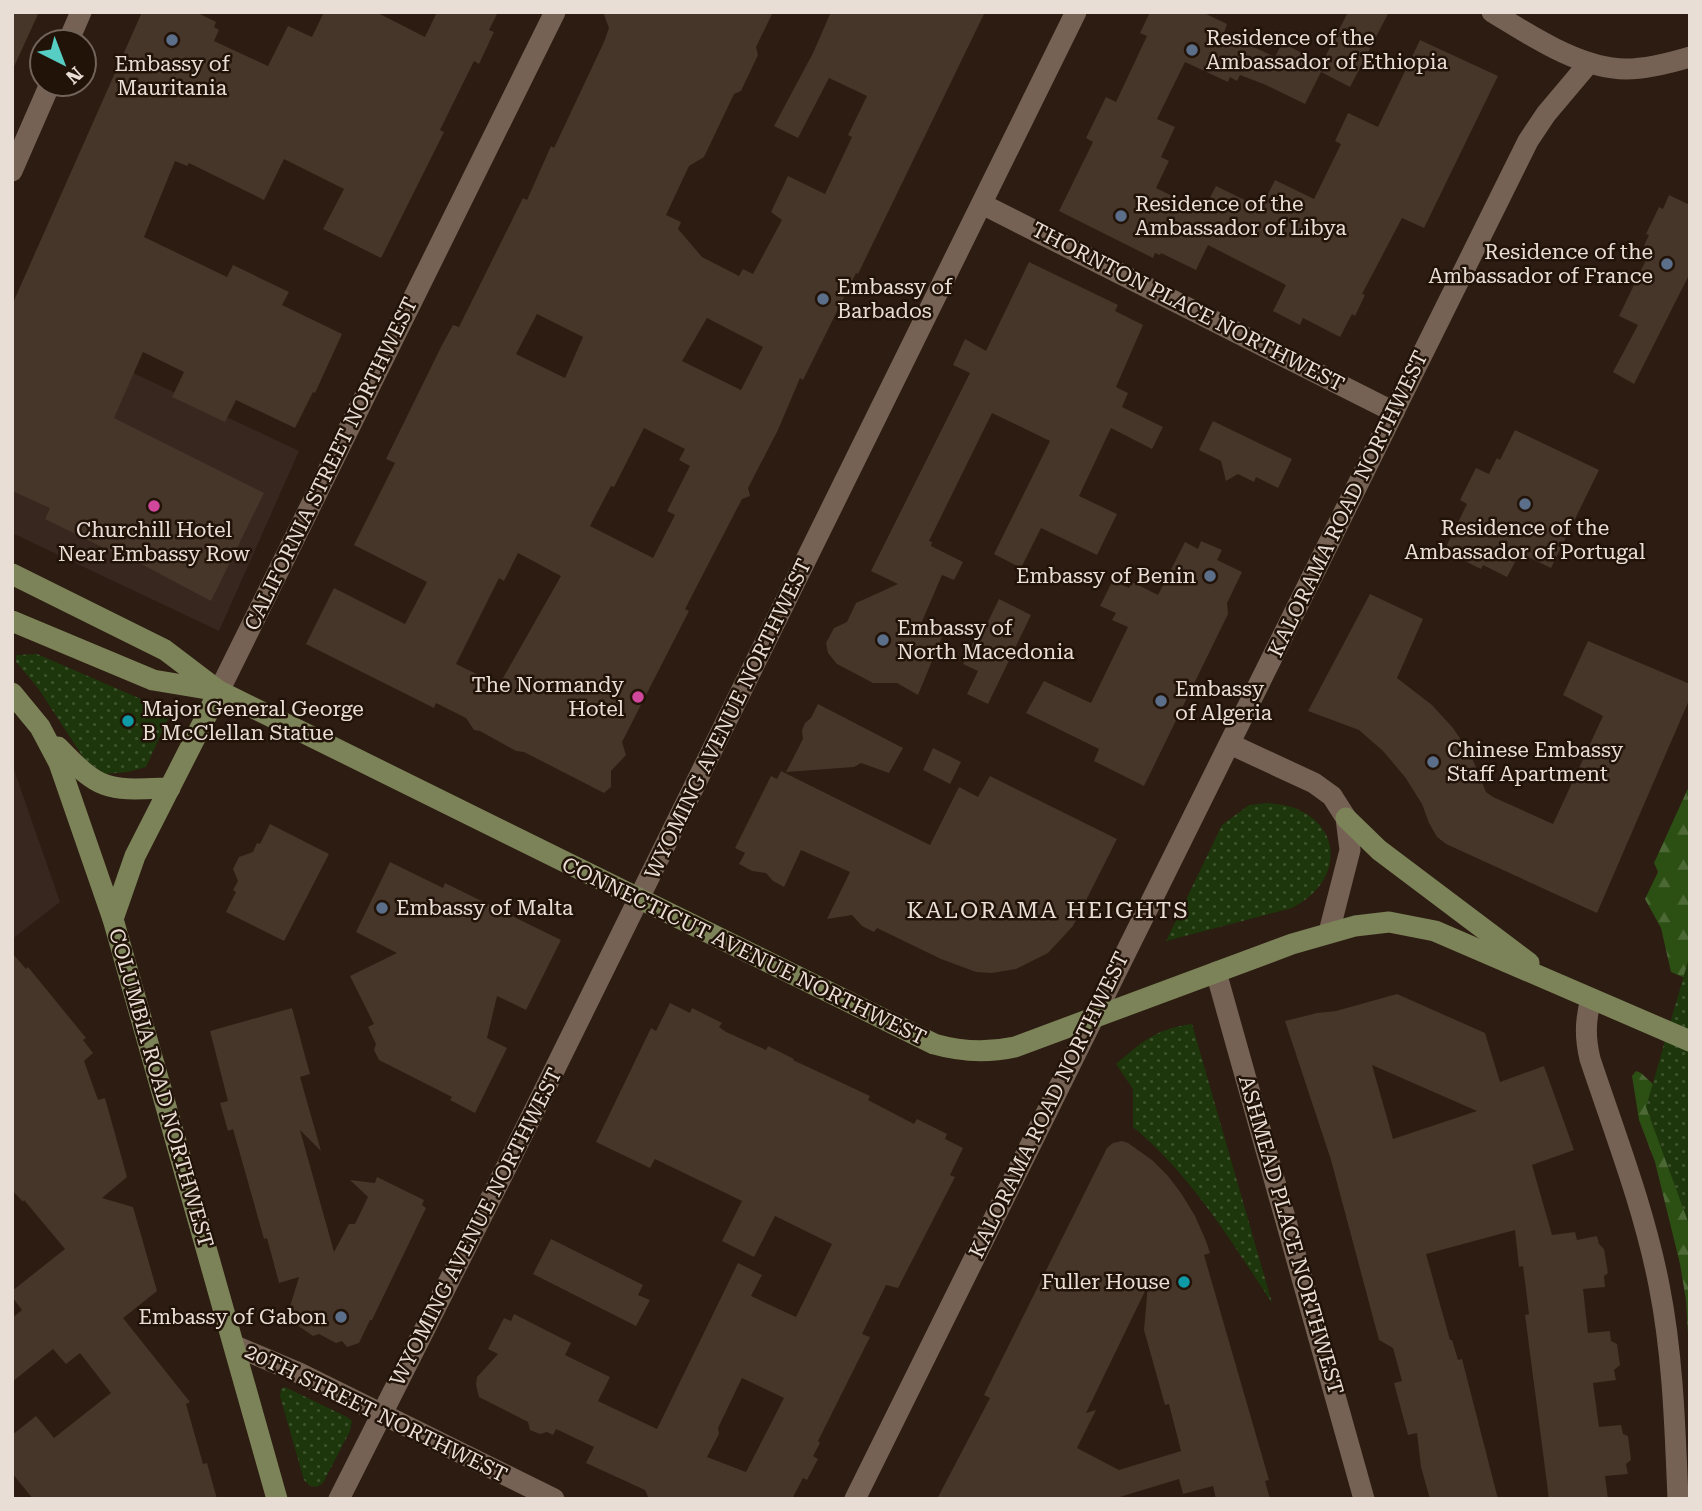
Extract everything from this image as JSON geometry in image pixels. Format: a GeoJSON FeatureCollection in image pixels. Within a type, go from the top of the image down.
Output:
{"type":"FeatureCollection","features":[{"type":"Feature","properties":{"kind":"main road","name":"CONNECTICUT AVENUE NORTHWEST"},"geometry":{"type":"LineString","coordinates":[[12,574],[165,650],[219,691],[902,1030],[943,1047],[967,1051],[999,1051],[1029,1043],[1329,932],[1389,922],[1419,927],[1451,938],[1690,1041]]}},
{"type":"Feature","properties":{"kind":"main road","name":"CONNECTICUT AVENUE NORTHWEST"},"geometry":{"type":"LineString","coordinates":[[12,621],[153,680],[219,691]]}},
{"type":"Feature","properties":{"kind":"main road","name":"CALIFORNIA STREET NORTHWEST"},"geometry":{"type":"LineString","coordinates":[[113,919],[135,856],[219,691]]}},
{"type":"Feature","properties":{"kind":"main road","name":"COLUMBIA ROAD NORTHWEST"},"geometry":{"type":"LineString","coordinates":[[12,693],[40,727],[67,781],[113,919],[236,1346],[277,1499]]}},
{"type":"Feature","properties":{"kind":"main road"},"geometry":{"type":"LineString","coordinates":[[40,727],[80,770],[97,783],[118,789],[170,788]]}},
{"type":"Feature","properties":{"kind":"main road"},"geometry":{"type":"LineString","coordinates":[[1346,818],[1393,862],[1562,988]]}},
{"type":"Feature","properties":{"kind":"street","name":"CALIFORNIA STREET NORTHWEST"},"geometry":{"type":"LineString","coordinates":[[219,691],[555,12]]}},
{"type":"Feature","properties":{"kind":"street","name":"WYOMING AVENUE NORTHWEST"},"geometry":{"type":"LineString","coordinates":[[339,1499],[639,899],[1076,12]]}},
{"type":"Feature","properties":{"kind":"street"},"geometry":{"type":"LineString","coordinates":[[1492,12],[1571,56],[1590,62],[1626,69],[1690,57]]}},
{"type":"Feature","properties":{"kind":"street","name":"KALORAMA ROAD NORTHWEST"},"geometry":{"type":"LineString","coordinates":[[855,1499],[1090,1020],[1230,744],[1528,141],[1557,99],[1590,62]]}},
{"type":"Feature","properties":{"kind":"street"},"geometry":{"type":"LineString","coordinates":[[12,171],[44,98]]}},
{"type":"Feature","properties":{"kind":"street","name":"THORNTON PLACE NORTHWEST"},"geometry":{"type":"LineString","coordinates":[[982,204],[1394,412]]}},
{"type":"Feature","properties":{"kind":"street"},"geometry":{"type":"LineString","coordinates":[[1230,744],[1314,783],[1332,796],[1346,818],[1350,833],[1350,850],[1329,932]]}},
{"type":"Feature","properties":{"kind":"street","name":"ASHMEAD PLACE NORTHWEST"},"geometry":{"type":"LineString","coordinates":[[1216,972],[1364,1499]]}},
{"type":"Feature","properties":{"kind":"street"},"geometry":{"type":"LineString","coordinates":[[1591,999],[1585,1036],[1590,1059],[1642,1213],[1665,1319],[1673,1391],[1678,1499]]}},
{"type":"Feature","properties":{"kind":"street","name":"20TH STREET NORTHWEST"},"geometry":{"type":"LineString","coordinates":[[236,1346],[299,1373],[554,1499]]}},
{"type":"Feature","properties":{"kind":"shaded area"},"geometry":{"type":"Polygon","coordinates":[[[12,316],[299,451],[219,631],[12,533],[12,316]]]}},
{"type":"Feature","properties":{"kind":"shaded area"},"geometry":{"type":"Polygon","coordinates":[[[12,764],[60,902],[12,939],[12,764]]]}},
{"type":"Feature","properties":{"kind":"green space"},"geometry":{"type":"Polygon","coordinates":[[[37,654],[171,712],[146,767],[105,774],[85,760],[38,688],[16,662],[16,655],[37,654]]]}},
{"type":"Feature","properties":{"kind":"green space"},"geometry":{"type":"Polygon","coordinates":[[[1690,784],[1690,980],[1671,972],[1661,928],[1645,899],[1658,872],[1654,863],[1690,784]]]}},
{"type":"Feature","properties":{"kind":"green space"},"geometry":{"type":"Polygon","coordinates":[[[1267,803],[1291,807],[1309,816],[1322,828],[1329,844],[1330,861],[1325,878],[1312,894],[1292,908],[1166,941],[1222,825],[1249,805],[1267,803]]]}},
{"type":"Feature","properties":{"kind":"green space"},"geometry":{"type":"Polygon","coordinates":[[[1690,954],[1690,1227],[1646,1107],[1690,954]]]}},
{"type":"Feature","properties":{"kind":"green space"},"geometry":{"type":"Polygon","coordinates":[[[1192,1024],[1272,1303],[1192,1187],[1133,1127],[1133,1089],[1116,1064],[1151,1037],[1169,1029],[1192,1024]]]}},
{"type":"Feature","properties":{"kind":"green space"},"geometry":{"type":"Polygon","coordinates":[[[1636,1071],[1655,1086],[1690,1094],[1690,1369],[1686,1300],[1680,1264],[1655,1162],[1639,1120],[1632,1076],[1636,1071]]]}},
{"type":"Feature","properties":{"kind":"green space"},"geometry":{"type":"Polygon","coordinates":[[[285,1387],[352,1421],[350,1431],[323,1483],[317,1487],[310,1486],[304,1480],[280,1396],[281,1389],[285,1387]]]}},
{"type":"Feature","properties":{"kind":"building"},"geometry":{"type":"Polygon","coordinates":[[[12,12],[39,12],[32,28],[28,28],[28,36],[12,71],[12,12]]]}},
{"type":"Feature","properties":{"kind":"building"},"geometry":{"type":"Polygon","coordinates":[[[142,12],[196,12],[216,22],[214,27],[219,30],[214,41],[268,66],[288,26],[312,37],[324,12],[376,12],[425,37],[437,12],[498,12],[489,30],[494,32],[479,64],[474,61],[440,130],[444,132],[381,258],[323,229],[344,189],[284,159],[264,200],[189,163],[187,166],[175,161],[144,237],[227,277],[233,265],[289,292],[282,305],[342,334],[315,393],[313,392],[295,428],[236,400],[225,422],[172,397],[184,372],[143,352],[114,418],[264,493],[211,601],[113,549],[112,552],[45,519],[50,508],[12,491],[12,305],[142,12]]]}},
{"type":"Feature","properties":{"kind":"building"},"geometry":{"type":"Polygon","coordinates":[[[603,12],[773,12],[756,47],[758,55],[741,91],[734,94],[704,157],[689,166],[666,215],[681,222],[678,229],[702,257],[739,276],[743,269],[753,274],[782,220],[771,212],[788,176],[825,194],[852,137],[848,135],[867,96],[829,78],[798,138],[774,126],[813,53],[831,12],[985,12],[858,274],[856,273],[803,380],[800,378],[778,430],[748,488],[750,496],[742,499],[685,609],[689,611],[622,742],[626,755],[611,771],[611,787],[604,793],[474,730],[466,718],[436,703],[434,708],[306,644],[334,588],[405,624],[427,582],[354,545],[395,463],[386,459],[442,345],[453,325],[459,327],[523,198],[527,200],[609,28],[603,12]],[[537,314],[516,354],[565,378],[583,337],[537,314]],[[707,318],[682,361],[741,390],[763,347],[707,318]],[[644,428],[614,487],[611,486],[590,526],[653,558],[675,515],[667,511],[690,466],[679,460],[685,449],[644,428]],[[518,553],[504,581],[499,578],[456,664],[499,685],[561,576],[518,553]]]}},
{"type":"Feature","properties":{"kind":"building"},"geometry":{"type":"Polygon","coordinates":[[[1150,12],[1202,12],[1227,24],[1224,33],[1275,57],[1282,43],[1322,63],[1348,12],[1389,12],[1350,87],[1321,72],[1305,104],[1240,75],[1237,81],[1230,77],[1228,82],[1185,62],[1157,119],[1175,127],[1161,157],[1169,161],[1156,188],[1203,211],[1216,186],[1261,208],[1275,180],[1314,199],[1341,144],[1335,141],[1348,113],[1378,127],[1420,40],[1498,76],[1424,228],[1402,218],[1362,294],[1365,295],[1355,316],[1352,314],[1340,337],[1303,318],[1300,325],[1273,311],[1286,285],[1208,245],[1196,270],[1161,253],[1155,253],[1153,258],[1059,211],[1093,142],[1086,138],[1106,97],[1116,102],[1147,36],[1140,33],[1150,12]]]}},
{"type":"Feature","properties":{"kind":"building","name":"Residence of the Ambassador of France"},"geometry":{"type":"Polygon","coordinates":[[[1669,195],[1690,205],[1690,273],[1634,384],[1613,372],[1638,325],[1619,316],[1649,254],[1642,250],[1649,235],[1646,234],[1659,207],[1663,209],[1669,195]]]}},
{"type":"Feature","properties":{"kind":"building"},"geometry":{"type":"Polygon","coordinates":[[[1029,262],[1118,305],[1115,311],[1143,325],[1116,387],[1128,393],[1122,407],[1163,427],[1152,449],[1111,428],[1079,496],[1117,514],[1097,555],[1041,528],[1021,568],[994,554],[1050,441],[992,413],[929,541],[932,542],[931,546],[963,562],[954,580],[942,575],[920,626],[942,637],[918,695],[897,683],[873,683],[837,664],[828,653],[826,643],[834,628],[847,622],[856,603],[898,584],[871,571],[970,373],[953,365],[965,339],[986,351],[1029,262]]]}},
{"type":"Feature","properties":{"kind":"building"},"geometry":{"type":"Polygon","coordinates":[[[1213,421],[1292,459],[1278,488],[1256,477],[1254,482],[1238,474],[1226,481],[1221,461],[1199,450],[1213,421]]]}},
{"type":"Feature","properties":{"kind":"building","name":"Residence of the Ambassador of Portugal"},"geometry":{"type":"Polygon","coordinates":[[[1515,430],[1599,470],[1551,568],[1520,553],[1507,577],[1483,565],[1481,569],[1444,551],[1467,504],[1460,500],[1476,468],[1489,474],[1497,458],[1500,460],[1515,430]]]}},
{"type":"Feature","properties":{"kind":"building"},"geometry":{"type":"Polygon","coordinates":[[[1201,541],[1222,550],[1217,560],[1242,572],[1227,603],[1228,614],[1144,786],[1094,761],[1099,749],[1026,713],[1044,681],[1091,703],[1128,627],[1112,620],[1116,613],[1100,606],[1113,580],[1129,588],[1132,582],[1158,595],[1185,542],[1198,549],[1201,541]]]}},
{"type":"Feature","properties":{"kind":"building","name":"Chinese Embassy Staff Apartment"},"geometry":{"type":"Polygon","coordinates":[[[1370,594],[1423,619],[1397,678],[1432,705],[1453,728],[1470,753],[1486,792],[1553,824],[1603,716],[1563,695],[1588,641],[1690,684],[1690,698],[1597,913],[1446,844],[1437,837],[1422,804],[1405,777],[1383,751],[1359,730],[1308,711],[1370,594]]]}},
{"type":"Feature","properties":{"kind":"building"},"geometry":{"type":"Polygon","coordinates":[[[999,599],[1031,615],[988,704],[967,694],[978,671],[963,664],[976,636],[980,638],[999,599]]]}},
{"type":"Feature","properties":{"kind":"building"},"geometry":{"type":"Polygon","coordinates":[[[818,704],[903,748],[889,773],[861,763],[854,767],[786,772],[803,739],[802,730],[805,723],[811,718],[818,704]]]}},
{"type":"Feature","properties":{"kind":"building"},"geometry":{"type":"Polygon","coordinates":[[[933,748],[961,762],[950,784],[923,770],[933,748]]]}},
{"type":"Feature","properties":{"kind":"building"},"geometry":{"type":"Polygon","coordinates":[[[781,771],[930,845],[959,787],[978,797],[990,776],[1117,839],[1073,926],[1048,953],[1016,969],[992,973],[976,972],[941,959],[877,928],[874,932],[862,926],[852,915],[827,919],[850,872],[801,850],[784,887],[766,873],[752,871],[739,864],[745,853],[735,848],[771,776],[777,779],[781,771]]]}},
{"type":"Feature","properties":{"kind":"building"},"geometry":{"type":"Polygon","coordinates":[[[270,824],[329,854],[284,941],[226,912],[236,892],[233,890],[238,881],[233,869],[239,857],[253,852],[270,824]]]}},
{"type":"Feature","properties":{"kind":"building"},"geometry":{"type":"Polygon","coordinates":[[[390,862],[443,888],[445,883],[561,940],[526,1010],[497,996],[487,1038],[507,1048],[475,1113],[450,1100],[452,1097],[379,1060],[374,1050],[376,1044],[368,1027],[374,1024],[350,976],[397,953],[356,932],[390,862]]]}},
{"type":"Feature","properties":{"kind":"building"},"geometry":{"type":"Polygon","coordinates":[[[12,953],[26,969],[28,967],[86,1038],[83,1040],[93,1053],[84,1061],[98,1100],[105,1098],[127,1177],[102,1198],[133,1207],[157,1291],[123,1318],[190,1402],[186,1404],[203,1464],[207,1463],[217,1499],[33,1499],[12,1473],[12,1435],[36,1416],[54,1438],[111,1393],[80,1353],[66,1364],[53,1349],[12,1382],[12,1318],[22,1310],[12,1297],[12,1291],[65,1249],[24,1200],[23,1202],[12,1190],[12,953]]]}},
{"type":"Feature","properties":{"kind":"building"},"geometry":{"type":"Polygon","coordinates":[[[1397,994],[1485,1033],[1500,1082],[1544,1066],[1574,1150],[1532,1165],[1552,1235],[1575,1232],[1577,1240],[1597,1236],[1604,1249],[1608,1273],[1604,1276],[1605,1287],[1583,1289],[1588,1333],[1610,1331],[1611,1341],[1617,1344],[1620,1365],[1614,1370],[1616,1380],[1593,1383],[1599,1427],[1621,1425],[1623,1434],[1628,1436],[1631,1460],[1626,1464],[1628,1474],[1605,1476],[1608,1499],[1549,1499],[1525,1315],[1529,1314],[1523,1266],[1519,1267],[1515,1230],[1426,1254],[1450,1340],[1458,1360],[1462,1359],[1498,1499],[1430,1499],[1421,1467],[1417,1433],[1408,1435],[1394,1383],[1402,1381],[1393,1348],[1379,1340],[1331,1160],[1285,1021],[1336,1011],[1397,994]],[[1372,1065],[1393,1139],[1477,1111],[1372,1065]]]}},
{"type":"Feature","properties":{"kind":"building"},"geometry":{"type":"Polygon","coordinates":[[[670,1003],[690,1013],[692,1008],[722,1023],[719,1027],[726,1032],[766,1050],[768,1046],[870,1096],[868,1100],[914,1124],[917,1119],[947,1134],[945,1139],[963,1148],[950,1175],[955,1177],[898,1288],[886,1285],[862,1334],[870,1337],[818,1441],[820,1443],[813,1456],[818,1459],[807,1480],[803,1478],[792,1499],[649,1499],[645,1490],[586,1463],[594,1447],[556,1429],[553,1435],[530,1430],[528,1422],[479,1397],[477,1377],[498,1354],[488,1349],[504,1318],[511,1321],[514,1314],[571,1343],[565,1355],[610,1377],[598,1401],[657,1429],[738,1263],[762,1275],[751,1296],[796,1317],[832,1244],[775,1216],[754,1257],[722,1241],[742,1201],[655,1159],[650,1168],[596,1142],[651,1028],[656,1031],[670,1003]],[[742,1378],[707,1457],[746,1472],[784,1398],[742,1378]]]}},
{"type":"Feature","properties":{"kind":"building"},"geometry":{"type":"Polygon","coordinates":[[[292,1008],[310,1074],[300,1077],[321,1151],[300,1130],[334,1252],[349,1224],[355,1224],[368,1197],[350,1180],[375,1183],[377,1177],[424,1200],[422,1205],[426,1208],[359,1343],[347,1347],[342,1341],[336,1343],[319,1334],[313,1336],[290,1320],[288,1313],[299,1277],[279,1283],[233,1129],[228,1131],[220,1103],[228,1101],[210,1031],[292,1008]]]}},
{"type":"Feature","properties":{"kind":"building"},"geometry":{"type":"Polygon","coordinates":[[[1113,1143],[1128,1143],[1152,1160],[1168,1176],[1195,1216],[1210,1253],[1204,1255],[1269,1480],[1265,1481],[1270,1499],[1216,1499],[1213,1486],[1183,1494],[1179,1479],[1113,1499],[937,1499],[990,1398],[984,1395],[1107,1148],[1113,1143]],[[1148,1285],[1086,1413],[1096,1410],[1077,1448],[1119,1470],[1181,1451],[1169,1404],[1165,1405],[1144,1330],[1148,1285]]]}},
{"type":"Feature","properties":{"kind":"building"},"geometry":{"type":"Polygon","coordinates":[[[551,1239],[643,1285],[638,1295],[650,1300],[636,1326],[533,1274],[551,1239]]]}},
{"type":"Feature","properties":{"kind":"place","name":"Embassy of Mauritania"},"geometry":{"type":"Point","coordinates":[172,40]}},
{"type":"Feature","properties":{"kind":"place","name":"Residence of the Ambassador of Ethiopia"},"geometry":{"type":"Point","coordinates":[1192,50]}},
{"type":"Feature","properties":{"kind":"place","name":"Residence of the Ambassador of Libya"},"geometry":{"type":"Point","coordinates":[1121,216]}},
{"type":"Feature","properties":{"kind":"place","name":"Residence of the Ambassador of France"},"geometry":{"type":"Point","coordinates":[1667,264]}},
{"type":"Feature","properties":{"kind":"place","name":"Embassy of Barbados"},"geometry":{"type":"Point","coordinates":[823,299]}},
{"type":"Feature","properties":{"kind":"place","name":"Residence of the Ambassador of Portugal"},"geometry":{"type":"Point","coordinates":[1525,504]}},
{"type":"Feature","properties":{"kind":"place","name":"Churchill Hotel Near Embassy Row"},"geometry":{"type":"Point","coordinates":[154,506]}},
{"type":"Feature","properties":{"kind":"place","name":"Embassy of Benin"},"geometry":{"type":"Point","coordinates":[1210,576]}},
{"type":"Feature","properties":{"kind":"place","name":"Embassy of North Macedonia"},"geometry":{"type":"Point","coordinates":[883,640]}},
{"type":"Feature","properties":{"kind":"place","name":"The Normandy Hotel"},"geometry":{"type":"Point","coordinates":[638,697]}},
{"type":"Feature","properties":{"kind":"place","name":"Embassy of Algeria"},"geometry":{"type":"Point","coordinates":[1161,701]}},
{"type":"Feature","properties":{"kind":"place","name":"Major General George B McClellan Statue"},"geometry":{"type":"Point","coordinates":[128,721]}},
{"type":"Feature","properties":{"kind":"place","name":"Chinese Embassy Staff Apartment"},"geometry":{"type":"Point","coordinates":[1433,762]}},
{"type":"Feature","properties":{"kind":"place","name":"Embassy of Malta"},"geometry":{"type":"Point","coordinates":[382,908]}},
{"type":"Feature","properties":{"kind":"place","name":"Fuller House"},"geometry":{"type":"Point","coordinates":[1184,1282]}},
{"type":"Feature","properties":{"kind":"place","name":"Embassy of Gabon"},"geometry":{"type":"Point","coordinates":[341,1317]}},
{"type":"Feature","properties":{"kind":"district","name":"KALORAMA HEIGHTS"},"geometry":{"type":"Point","coordinates":[1048,910]}}]}
